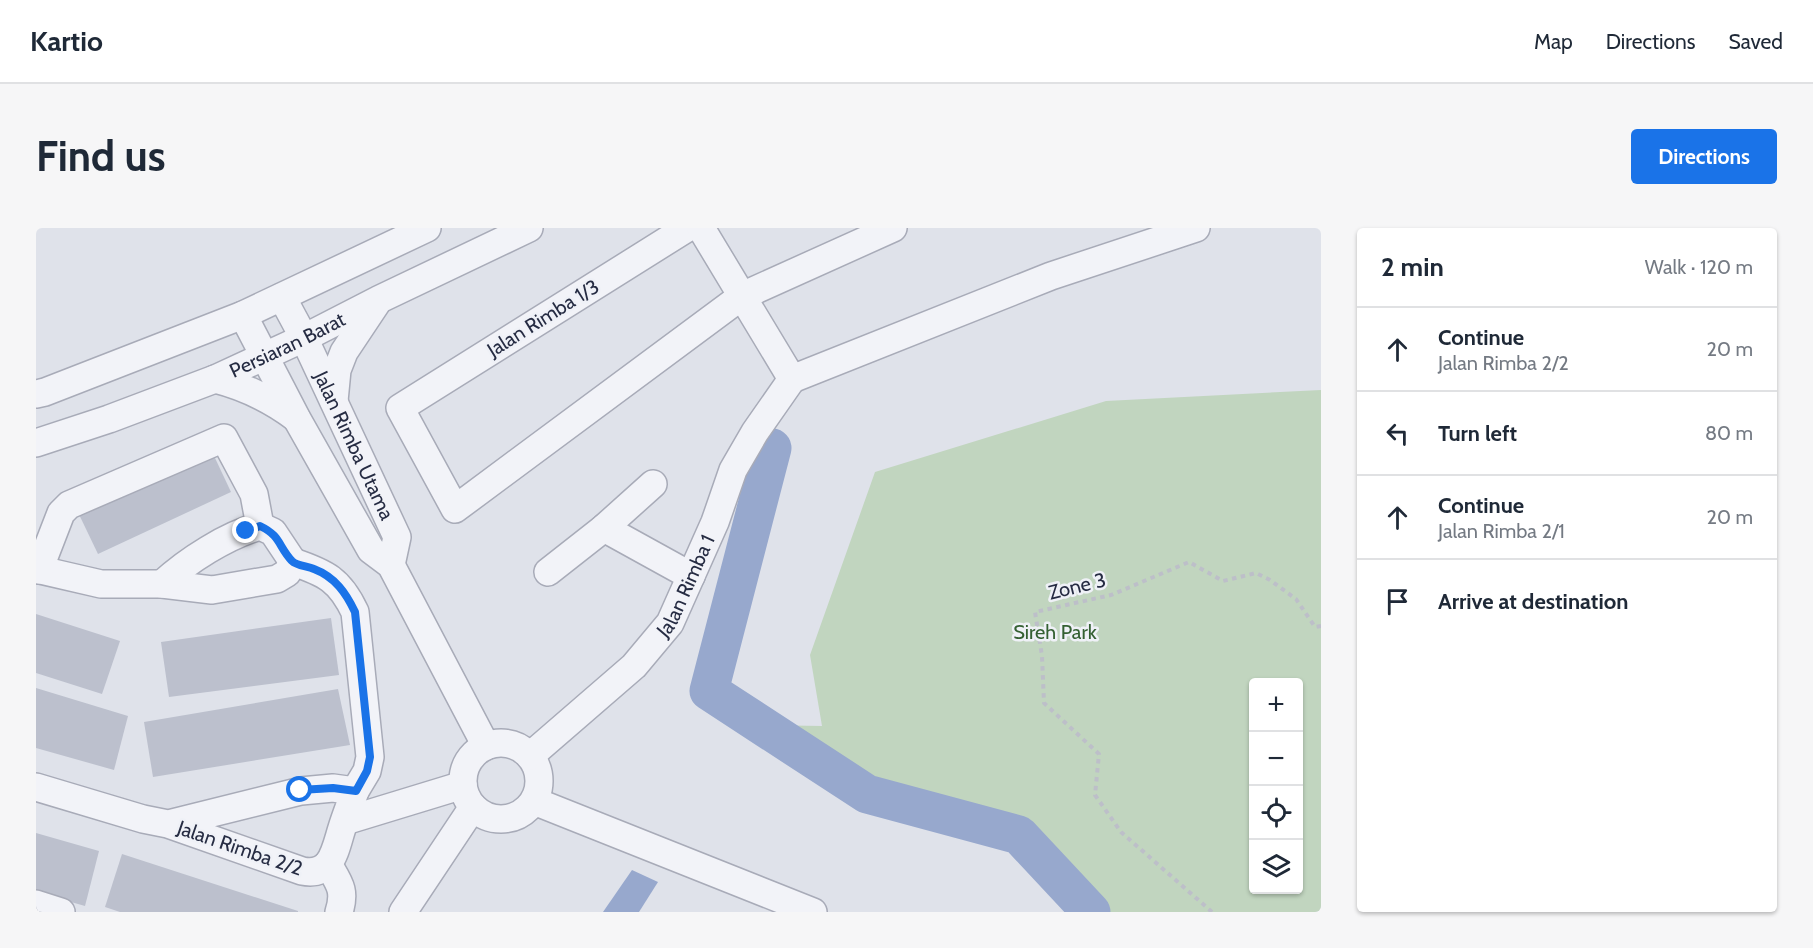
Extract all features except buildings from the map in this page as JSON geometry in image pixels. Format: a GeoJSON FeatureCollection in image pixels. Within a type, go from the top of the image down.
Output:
{"type":"FeatureCollection","features":[{"type":"Feature","properties":{"kind":"street"},"geometry":{"type":"LineString","coordinates":[[36,394],[243,315],[427,228]]}},
{"type":"Feature","properties":{"kind":"street","name":"Persiaran Barat"},"geometry":{"type":"LineString","coordinates":[[36,442],[109,419],[215,380],[529,228]]}},
{"type":"Feature","properties":{"kind":"street","name":"Jalan Rimba 1/3"},"geometry":{"type":"LineString","coordinates":[[687,228],[400,408],[455,509],[742,296]]}},
{"type":"Feature","properties":{"kind":"street"},"geometry":{"type":"LineString","coordinates":[[701,228],[792,379],[1051,276],[1196,228]]}},
{"type":"Feature","properties":{"kind":"street"},"geometry":{"type":"LineString","coordinates":[[742,296],[893,228]]}},
{"type":"Feature","properties":{"kind":"street","name":"Jalan Rimba Utama"},"geometry":{"type":"LineString","coordinates":[[282,297],[304,338],[397,537],[391,565]]}},
{"type":"Feature","properties":{"kind":"street"},"geometry":{"type":"LineString","coordinates":[[334,404],[337,370],[344,352],[378,300]]}},
{"type":"Feature","properties":{"kind":"street","name":"Jalan Rimba Utama"},"geometry":{"type":"LineString","coordinates":[[243,315],[297,419],[371,550],[391,565],[486,746]]}},
{"type":"Feature","properties":{"kind":"street","name":"Jalan Rimba 1"},"geometry":{"type":"LineString","coordinates":[[530,756],[634,666],[670,623],[715,522],[733,470],[755,432],[792,379]]}},
{"type":"Feature","properties":{"kind":"street"},"geometry":{"type":"LineString","coordinates":[[215,380],[242,386],[275,402],[297,419]]}},
{"type":"Feature","properties":{"kind":"street"},"geometry":{"type":"LineString","coordinates":[[260,526],[254,494],[224,438],[69,505],[61,513],[37,570],[101,584],[162,584],[212,590],[277,579],[287,573],[293,562]]}},
{"type":"Feature","properties":{"kind":"street"},"geometry":{"type":"LineString","coordinates":[[548,572],[604,528],[653,484]]}},
{"type":"Feature","properties":{"kind":"street"},"geometry":{"type":"LineString","coordinates":[[162,584],[192,560],[260,526],[273,532],[293,562],[315,569],[334,581],[346,594],[355,612],[370,757],[367,771],[356,791]]}},
{"type":"Feature","properties":{"kind":"street"},"geometry":{"type":"LineString","coordinates":[[604,528],[691,576]]}},
{"type":"Feature","properties":{"kind":"street"},"geometry":{"type":"LineString","coordinates":[[497,743],[520,748],[530,756],[536,766],[539,789],[527,810],[517,816],[493,819],[482,814],[468,796],[464,773],[475,753],[486,746],[497,743]]}},
{"type":"Feature","properties":{"kind":"street","name":"Jalan Rimba 2/2"},"geometry":{"type":"LineString","coordinates":[[36,787],[143,819],[168,824],[302,871],[315,872],[328,864],[333,857],[356,791],[333,788],[300,790],[168,824]]}},
{"type":"Feature","properties":{"kind":"street"},"geometry":{"type":"LineString","coordinates":[[345,821],[468,796]]}},
{"type":"Feature","properties":{"kind":"street"},"geometry":{"type":"LineString","coordinates":[[402,912],[468,796]]}},
{"type":"Feature","properties":{"kind":"street"},"geometry":{"type":"LineString","coordinates":[[534,801],[813,912]]}},
{"type":"Feature","properties":{"kind":"street"},"geometry":{"type":"LineString","coordinates":[[328,864],[340,884],[343,898],[339,912]]}},
{"type":"Feature","properties":{"kind":"street"},"geometry":{"type":"LineString","coordinates":[[36,904],[61,912]]}},
{"type":"Feature","properties":{"kind":"path","name":"Zone 3"},"geometry":{"type":"LineString","coordinates":[[1212,912],[1121,832],[1095,795],[1099,754],[1044,703],[1042,656],[1035,612],[1111,595],[1189,562],[1223,581],[1256,573],[1296,599],[1315,627],[1321,626]]}},
{"type":"Feature","properties":{"kind":"green space","name":"Sireh Park"},"geometry":{"type":"Polygon","coordinates":[[[1321,390],[1321,912],[1091,912],[1019,835],[867,794],[761,725],[822,726],[810,655],[875,472],[1106,401],[1321,390]]]}},
{"type":"Feature","properties":{"kind":"water"},"geometry":{"type":"Polygon","coordinates":[[[632,870],[658,882],[639,912],[603,912],[632,870]]]}},
{"type":"Feature","properties":{"kind":"waterway"},"geometry":{"type":"LineString","coordinates":[[772,448],[709,691],[867,794],[1019,835],[1091,912]]}},
{"type":"Feature","properties":{"kind":"route"},"geometry":{"type":"LineString","coordinates":[[246,531],[260,526],[273,532],[293,562],[315,569],[334,581],[346,594],[355,612],[370,757],[367,771],[356,791],[333,788],[300,790]]}}]}
